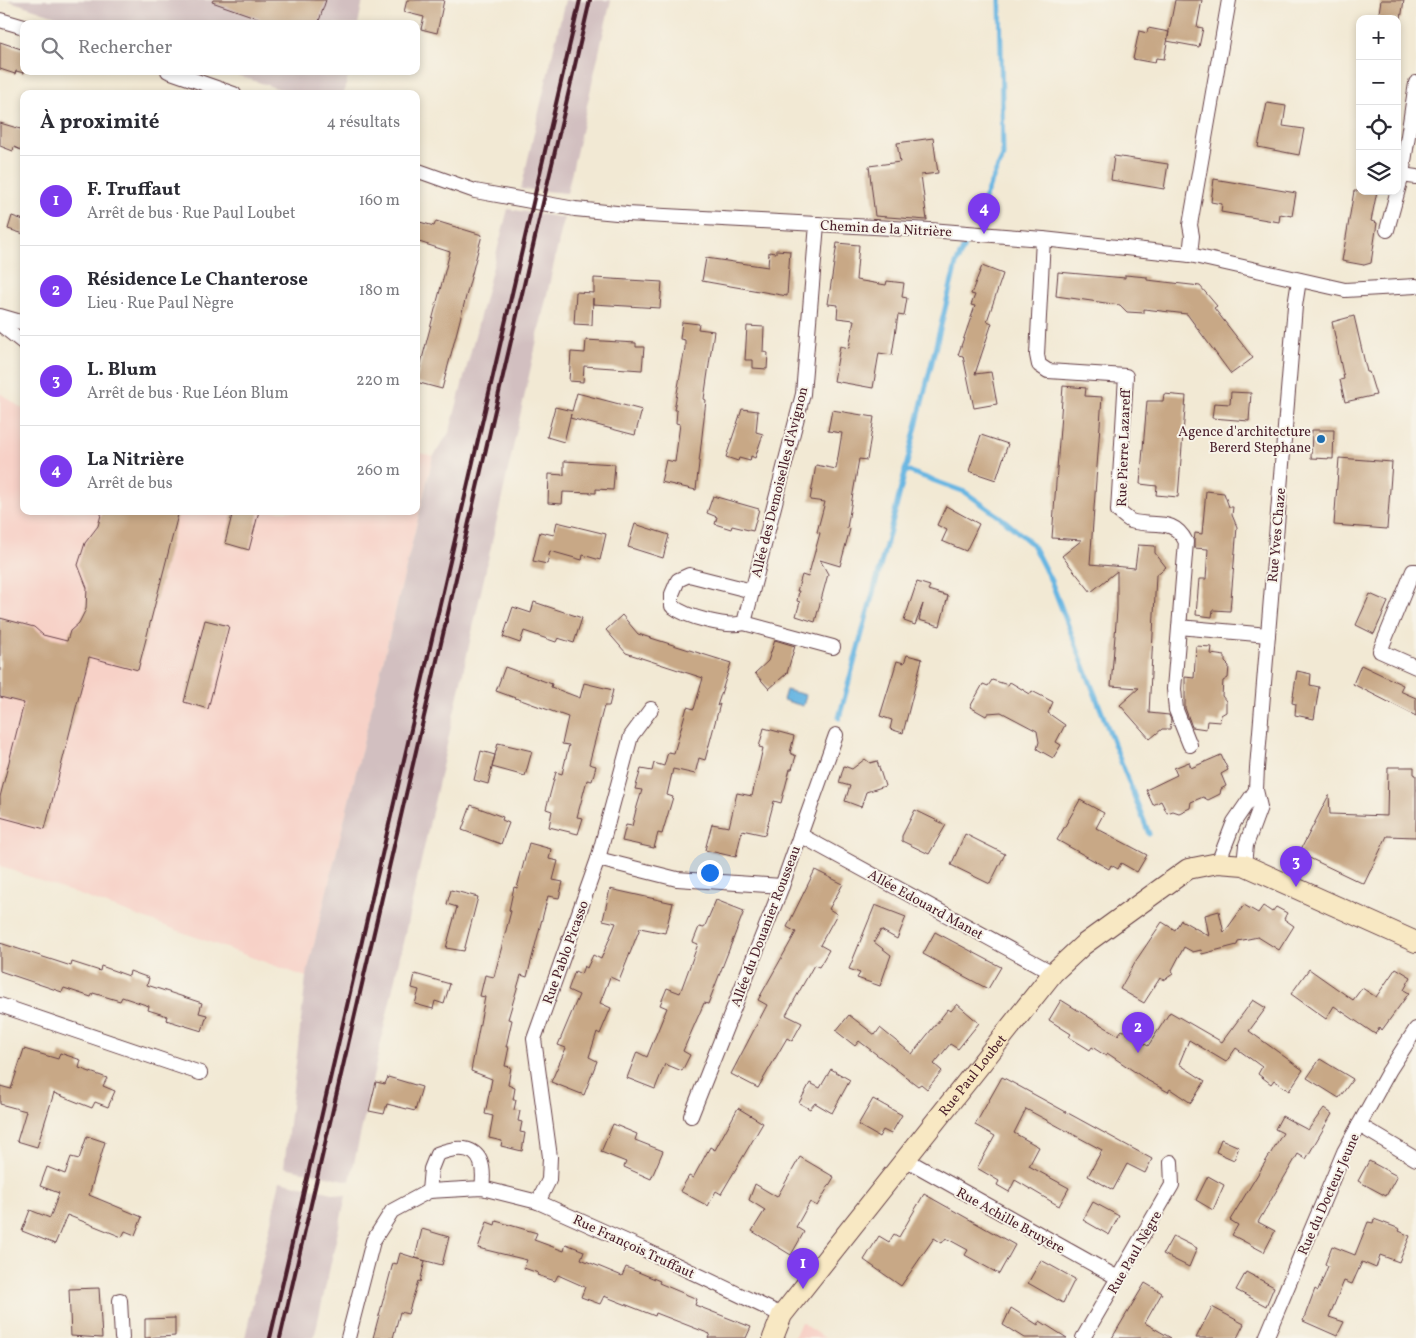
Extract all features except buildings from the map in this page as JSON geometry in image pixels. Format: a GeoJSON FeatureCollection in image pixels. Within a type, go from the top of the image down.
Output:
{"type":"FeatureCollection","features":[{"type":"Feature","properties":{"kind":"street"},"geometry":{"type":"LineString","coordinates":[[1190,255],[1192,236],[1190,225],[1229,0]]}},
{"type":"Feature","properties":{"kind":"street"},"geometry":{"type":"LineString","coordinates":[[0,20],[20,26]]}},
{"type":"Feature","properties":{"kind":"street"},"geometry":{"type":"LineString","coordinates":[[179,75],[223,90]]}},
{"type":"Feature","properties":{"kind":"street"},"geometry":{"type":"LineString","coordinates":[[1387,230],[1409,176],[1416,83]]}},
{"type":"Feature","properties":{"kind":"street","name":"Chemin de la Nitrière"},"geometry":{"type":"LineString","coordinates":[[420,171],[476,191],[575,208],[627,214],[1044,239],[1190,255],[1345,290],[1416,286]]}},
{"type":"Feature","properties":{"kind":"street","name":"Allée des Demoiselles d'Avignon"},"geometry":{"type":"LineString","coordinates":[[744,623],[803,394],[817,224]]}},
{"type":"Feature","properties":{"kind":"street","name":"Rue Pierre Lazareff"},"geometry":{"type":"LineString","coordinates":[[1044,239],[1037,355],[1039,365],[1048,371],[1126,376],[1118,511],[1130,521],[1162,524],[1180,531],[1186,542],[1179,627]]}},
{"type":"Feature","properties":{"kind":"street","name":"Rue Yves Chaze"},"geometry":{"type":"LineString","coordinates":[[1244,865],[1246,845],[1260,807],[1256,790],[1294,316],[1299,280]]}},
{"type":"Feature","properties":{"kind":"street"},"geometry":{"type":"LineString","coordinates":[[0,316],[20,322]]}},
{"type":"Feature","properties":{"kind":"street"},"geometry":{"type":"LineString","coordinates":[[0,324],[20,340]]}},
{"type":"Feature","properties":{"kind":"street"},"geometry":{"type":"LineString","coordinates":[[1416,571],[1413,571],[1380,651],[1416,667]]}},
{"type":"Feature","properties":{"kind":"street","name":"Allée des Demoiselles d'Avignon"},"geometry":{"type":"LineString","coordinates":[[752,591],[689,575],[678,580],[672,594],[672,606],[681,613],[734,626],[744,623],[832,646]]}},
{"type":"Feature","properties":{"kind":"street"},"geometry":{"type":"LineString","coordinates":[[1190,745],[1176,710],[1174,689],[1179,627],[1268,635]]}},
{"type":"Feature","properties":{"kind":"street","name":"Rue Pablo Picasso"},"geometry":{"type":"LineString","coordinates":[[538,1202],[549,1180],[550,1156],[534,1039],[598,859],[631,736],[651,709]]}},
{"type":"Feature","properties":{"kind":"street","name":"Allée du Douanier Rousseau"},"geometry":{"type":"LineString","coordinates":[[691,1116],[782,886],[836,735]]}},
{"type":"Feature","properties":{"kind":"street"},"geometry":{"type":"LineString","coordinates":[[1218,863],[1234,822],[1256,790]]}},
{"type":"Feature","properties":{"kind":"street","name":"Allée Edouard Manet"},"geometry":{"type":"LineString","coordinates":[[800,835],[1053,973]]}},
{"type":"Feature","properties":{"kind":"street"},"geometry":{"type":"LineString","coordinates":[[598,859],[677,879],[782,886]]}},
{"type":"Feature","properties":{"kind":"street","name":"Rue Paul Loubet"},"geometry":{"type":"LineString","coordinates":[[773,1338],[782,1315],[1053,973],[1083,945],[1188,869],[1218,863],[1244,865],[1416,942]]}},
{"type":"Feature","properties":{"kind":"street"},"geometry":{"type":"LineString","coordinates":[[0,1005],[200,1073]]}},
{"type":"Feature","properties":{"kind":"street","name":"Rue du Docteur Jeune"},"geometry":{"type":"LineString","coordinates":[[1266,1338],[1344,1152],[1389,1071],[1416,1029]]}},
{"type":"Feature","properties":{"kind":"street"},"geometry":{"type":"LineString","coordinates":[[1359,1125],[1416,1159]]}},
{"type":"Feature","properties":{"kind":"street"},"geometry":{"type":"LineString","coordinates":[[429,1191],[431,1169],[437,1154],[451,1148],[469,1150],[480,1157],[484,1171],[482,1188]]}},
{"type":"Feature","properties":{"kind":"street","name":"Rue Achille Bruyère"},"geometry":{"type":"LineString","coordinates":[[905,1160],[1118,1278]]}},
{"type":"Feature","properties":{"kind":"street","name":"Rue Paul Nègre"},"geometry":{"type":"LineString","coordinates":[[1083,1338],[1172,1185],[1171,1162]]}},
{"type":"Feature","properties":{"kind":"street","name":"Rue François Truffaut"},"geometry":{"type":"LineString","coordinates":[[348,1338],[373,1241],[392,1211],[429,1191],[482,1188],[538,1202],[641,1248],[782,1315]]}},
{"type":"Feature","properties":{"kind":"street"},"geometry":{"type":"LineString","coordinates":[[120,1300],[122,1338]]}},
{"type":"Feature","properties":{"kind":"shaded area"},"geometry":{"type":"Polygon","coordinates":[[[7,0],[363,0],[359,20],[68,20],[7,0]]]}},
{"type":"Feature","properties":{"kind":"shaded area"},"geometry":{"type":"Polygon","coordinates":[[[565,0],[611,0],[567,193],[521,189],[565,0]]]}},
{"type":"Feature","properties":{"kind":"shaded area"},"geometry":{"type":"Polygon","coordinates":[[[237,75],[348,75],[345,90],[282,90],[237,75]]]}},
{"type":"Feature","properties":{"kind":"shaded area"},"geometry":{"type":"Polygon","coordinates":[[[508,209],[564,218],[350,1181],[284,1167],[306,977],[433,457],[450,431],[508,209]]]}},
{"type":"Feature","properties":{"kind":"shaded area"},"geometry":{"type":"Polygon","coordinates":[[[0,393],[20,407],[20,515],[419,515],[306,977],[0,866],[0,393]]]}},
{"type":"Feature","properties":{"kind":"shaded area"},"geometry":{"type":"Polygon","coordinates":[[[420,453],[433,456],[420,509],[420,453]]]}},
{"type":"Feature","properties":{"kind":"shaded area"},"geometry":{"type":"Polygon","coordinates":[[[280,1181],[346,1196],[314,1338],[245,1338],[280,1181]]]}},
{"type":"Feature","properties":{"kind":"shaded area"},"geometry":{"type":"Polygon","coordinates":[[[801,1322],[825,1338],[794,1338],[801,1322]]]}},
{"type":"Feature","properties":{"kind":"water"},"geometry":{"type":"Polygon","coordinates":[[[786,690],[806,695],[803,706],[783,700],[786,690]]]}},
{"type":"Feature","properties":{"kind":"waterway"},"geometry":{"type":"LineString","coordinates":[[975,219],[1003,156],[1000,0]]}},
{"type":"Feature","properties":{"kind":"waterway"},"geometry":{"type":"LineString","coordinates":[[839,718],[895,512],[956,264],[964,247]]}},
{"type":"Feature","properties":{"kind":"waterway"},"geometry":{"type":"LineString","coordinates":[[905,470],[965,492],[1004,520],[1032,544],[1051,581],[1149,834]]}},
{"type":"Feature","properties":{"kind":"railway"},"geometry":{"type":"LineString","coordinates":[[270,1338],[580,0]]}},
{"type":"Feature","properties":{"kind":"railway"},"geometry":{"type":"LineString","coordinates":[[280,1338],[590,0]]}},
{"type":"Feature","properties":{"kind":"place","name":"La Nitrière"},"geometry":{"type":"Point","coordinates":[984,234]}},
{"type":"Feature","properties":{"kind":"place","name":"Agence d'architecture Bererd Stephane"},"geometry":{"type":"Point","coordinates":[1321,439]}},
{"type":"Feature","properties":{"kind":"place","name":"L. Blum"},"geometry":{"type":"Point","coordinates":[1296,887]}},
{"type":"Feature","properties":{"kind":"place","name":"Résidence Le Chanterose"},"geometry":{"type":"Point","coordinates":[1138,1053]}},
{"type":"Feature","properties":{"kind":"place","name":"F. Truffaut"},"geometry":{"type":"Point","coordinates":[803,1289]}}]}
